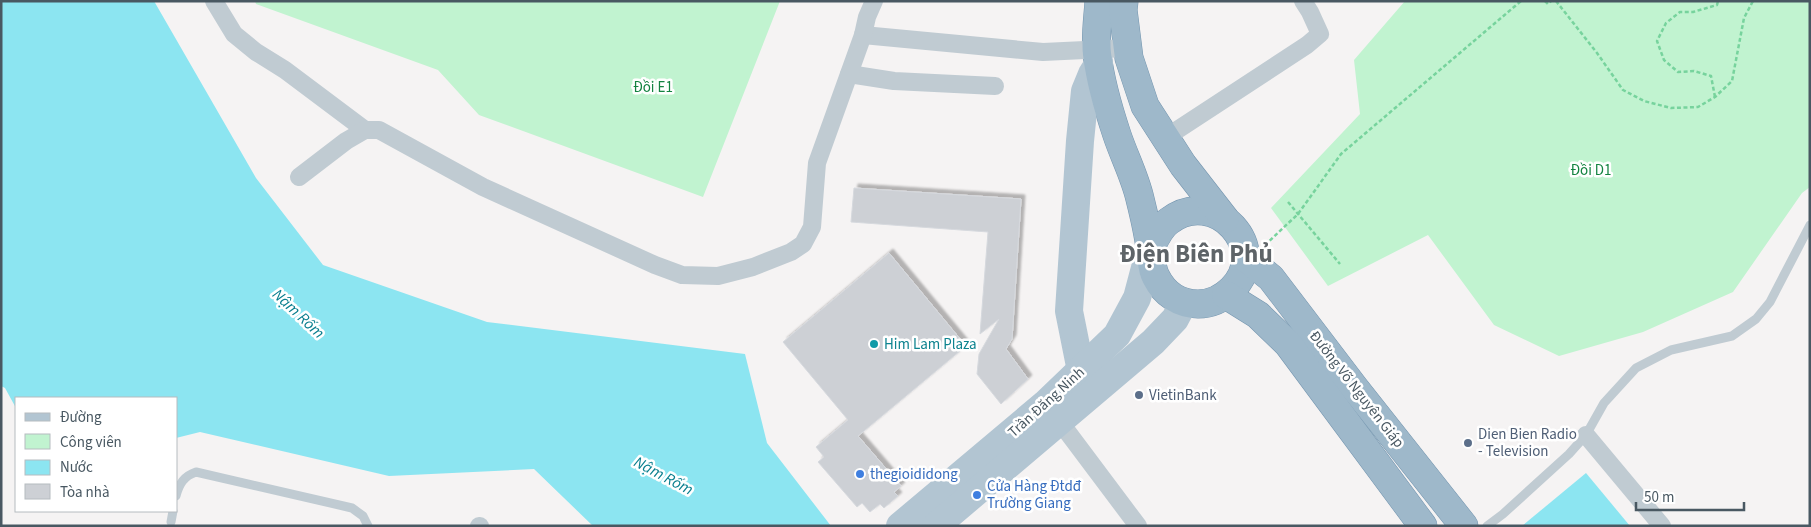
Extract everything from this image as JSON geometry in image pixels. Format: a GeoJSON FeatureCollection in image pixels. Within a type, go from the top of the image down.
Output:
{"type":"FeatureCollection","features":[{"type":"Feature","properties":{"kind":"highway"},"geometry":{"type":"LineString","coordinates":[[1099,1],[1098,57],[1116,133],[1140,197],[1154,274],[1161,287],[1172,296],[1184,302],[1198,304],[1212,302],[1226,295],[1236,285],[1255,251],[1242,242],[1236,229],[1183,165],[1145,106],[1129,58],[1123,10],[1124,1]]}},
{"type":"Feature","properties":{"kind":"highway"},"geometry":{"type":"LineString","coordinates":[[1150,249],[1158,233],[1168,221],[1181,214],[1196,210],[1211,212],[1225,218]]}},
{"type":"Feature","properties":{"kind":"highway","name":"Đường Võ Nguyên Giáp"},"geometry":{"type":"LineString","coordinates":[[1255,251],[1271,278],[1464,526]]}},
{"type":"Feature","properties":{"kind":"highway","name":"Đường Võ Nguyên Giáp"},"geometry":{"type":"LineString","coordinates":[[1226,295],[1258,315],[1288,344],[1422,526]]}},
{"type":"Feature","properties":{"kind":"main road"},"geometry":{"type":"LineString","coordinates":[[1081,371],[1069,311],[1085,91],[1098,57]]}},
{"type":"Feature","properties":{"kind":"main road","name":"Trần Đăng Ninh"},"geometry":{"type":"LineString","coordinates":[[936,526],[1053,413],[1081,371],[1117,335],[1137,298],[1150,249]]}},
{"type":"Feature","properties":{"kind":"main road","name":"Trần Đăng Ninh"},"geometry":{"type":"LineString","coordinates":[[900,526],[1153,342],[1175,319],[1184,302]]}},
{"type":"Feature","properties":{"kind":"street"},"geometry":{"type":"LineString","coordinates":[[214,1],[234,34],[256,52],[285,70],[365,130]]}},
{"type":"Feature","properties":{"kind":"street"},"geometry":{"type":"LineString","coordinates":[[299,177],[365,130],[379,130],[482,186],[655,265],[682,275],[718,276],[753,267],[791,252],[803,244],[812,227],[818,164],[874,1]]}},
{"type":"Feature","properties":{"kind":"street"},"geometry":{"type":"LineString","coordinates":[[1165,138],[1299,50],[1320,34],[1303,1]]}},
{"type":"Feature","properties":{"kind":"street"},"geometry":{"type":"LineString","coordinates":[[863,35],[1098,57],[1128,48]]}},
{"type":"Feature","properties":{"kind":"street"},"geometry":{"type":"LineString","coordinates":[[849,74],[894,81],[995,86]]}},
{"type":"Feature","properties":{"kind":"street"},"geometry":{"type":"LineString","coordinates":[[1053,413],[1138,526]]}},
{"type":"Feature","properties":{"kind":"street"},"geometry":{"type":"LineString","coordinates":[[1586,435],[1662,526]]}},
{"type":"Feature","properties":{"kind":"lane"},"geometry":{"type":"LineString","coordinates":[[1487,526],[1503,514],[1569,454],[1586,435],[1604,403],[1636,368],[1672,350],[1732,336],[1756,319],[1770,302],[1810,225]]}},
{"type":"Feature","properties":{"kind":"lane"},"geometry":{"type":"LineString","coordinates":[[178,489],[183,479],[196,472],[352,508],[363,516],[368,526]]}},
{"type":"Feature","properties":{"kind":"lane"},"geometry":{"type":"LineString","coordinates":[[171,522],[173,512]]}},
{"type":"Feature","properties":{"kind":"path"},"geometry":{"type":"LineString","coordinates":[[1255,251],[1298,214],[1342,154],[1521,1]]}},
{"type":"Feature","properties":{"kind":"path"},"geometry":{"type":"LineString","coordinates":[[1545,1],[1548,4],[1552,1]]}},
{"type":"Feature","properties":{"kind":"path"},"geometry":{"type":"LineString","coordinates":[[1556,1],[1623,90],[1644,101],[1671,108],[1698,108],[1715,97],[1732,81],[1744,18],[1753,1]]}},
{"type":"Feature","properties":{"kind":"path"},"geometry":{"type":"LineString","coordinates":[[1715,97],[1711,76],[1694,71],[1678,72],[1664,60],[1657,42],[1666,23],[1680,12],[1693,12],[1717,6],[1718,1]]}},
{"type":"Feature","properties":{"kind":"path"},"geometry":{"type":"LineString","coordinates":[[1288,202],[1340,264]]}},
{"type":"Feature","properties":{"kind":"green space","name":"Đồi E1"},"geometry":{"type":"Polygon","coordinates":[[[255,1],[780,1],[703,197],[479,115],[438,70],[256,4],[255,1]]]}},
{"type":"Feature","properties":{"kind":"green space","name":"Đồi D1"},"geometry":{"type":"Polygon","coordinates":[[[1405,1],[1810,1],[1810,187],[1802,193],[1733,292],[1643,332],[1559,356],[1494,325],[1428,235],[1328,286],[1271,208],[1360,114],[1354,60],[1405,1]]]}},
{"type":"Feature","properties":{"kind":"water","name":"Nậm Rốm"},"geometry":{"type":"Polygon","coordinates":[[[1,1],[154,1],[256,178],[323,265],[487,322],[745,354],[767,443],[831,526],[593,526],[534,469],[389,476],[200,432],[178,438],[178,397],[15,397],[15,406],[5,388],[1,386],[1,1]]]}},
{"type":"Feature","properties":{"kind":"water"},"geometry":{"type":"Polygon","coordinates":[[[1586,473],[1630,526],[1522,526],[1586,473]]]}},
{"type":"Feature","properties":{"kind":"building"},"geometry":{"type":"Polygon","coordinates":[[[854,188],[1021,199],[1012,339],[1006,349],[1028,379],[1001,404],[977,374],[979,354],[999,319],[980,334],[988,232],[851,222],[854,188]]]}},
{"type":"Feature","properties":{"kind":"building","name":"Him Lam Plaza"},"geometry":{"type":"Polygon","coordinates":[[[889,253],[966,346],[858,436],[901,486],[894,492],[898,496],[884,508],[880,504],[870,512],[862,503],[857,507],[818,462],[824,457],[816,447],[848,420],[783,342],[889,253]]]}},
{"type":"Feature","properties":{"kind":"place","name":"Him Lam Plaza"},"geometry":{"type":"Point","coordinates":[874,344]}},
{"type":"Feature","properties":{"kind":"place","name":"VietinBank"},"geometry":{"type":"Point","coordinates":[1139,395]}},
{"type":"Feature","properties":{"kind":"place","name":"Dien Bien Radio - Television"},"geometry":{"type":"Point","coordinates":[1468,443]}},
{"type":"Feature","properties":{"kind":"place","name":"thegioididong"},"geometry":{"type":"Point","coordinates":[860,474]}},
{"type":"Feature","properties":{"kind":"place","name":"Cửa Hàng Đtdđ Trường Giang"},"geometry":{"type":"Point","coordinates":[977,495]}},
{"type":"Feature","properties":{"kind":"district","name":"Điện Biên Phủ"},"geometry":{"type":"Point","coordinates":[1196,253]}}]}
